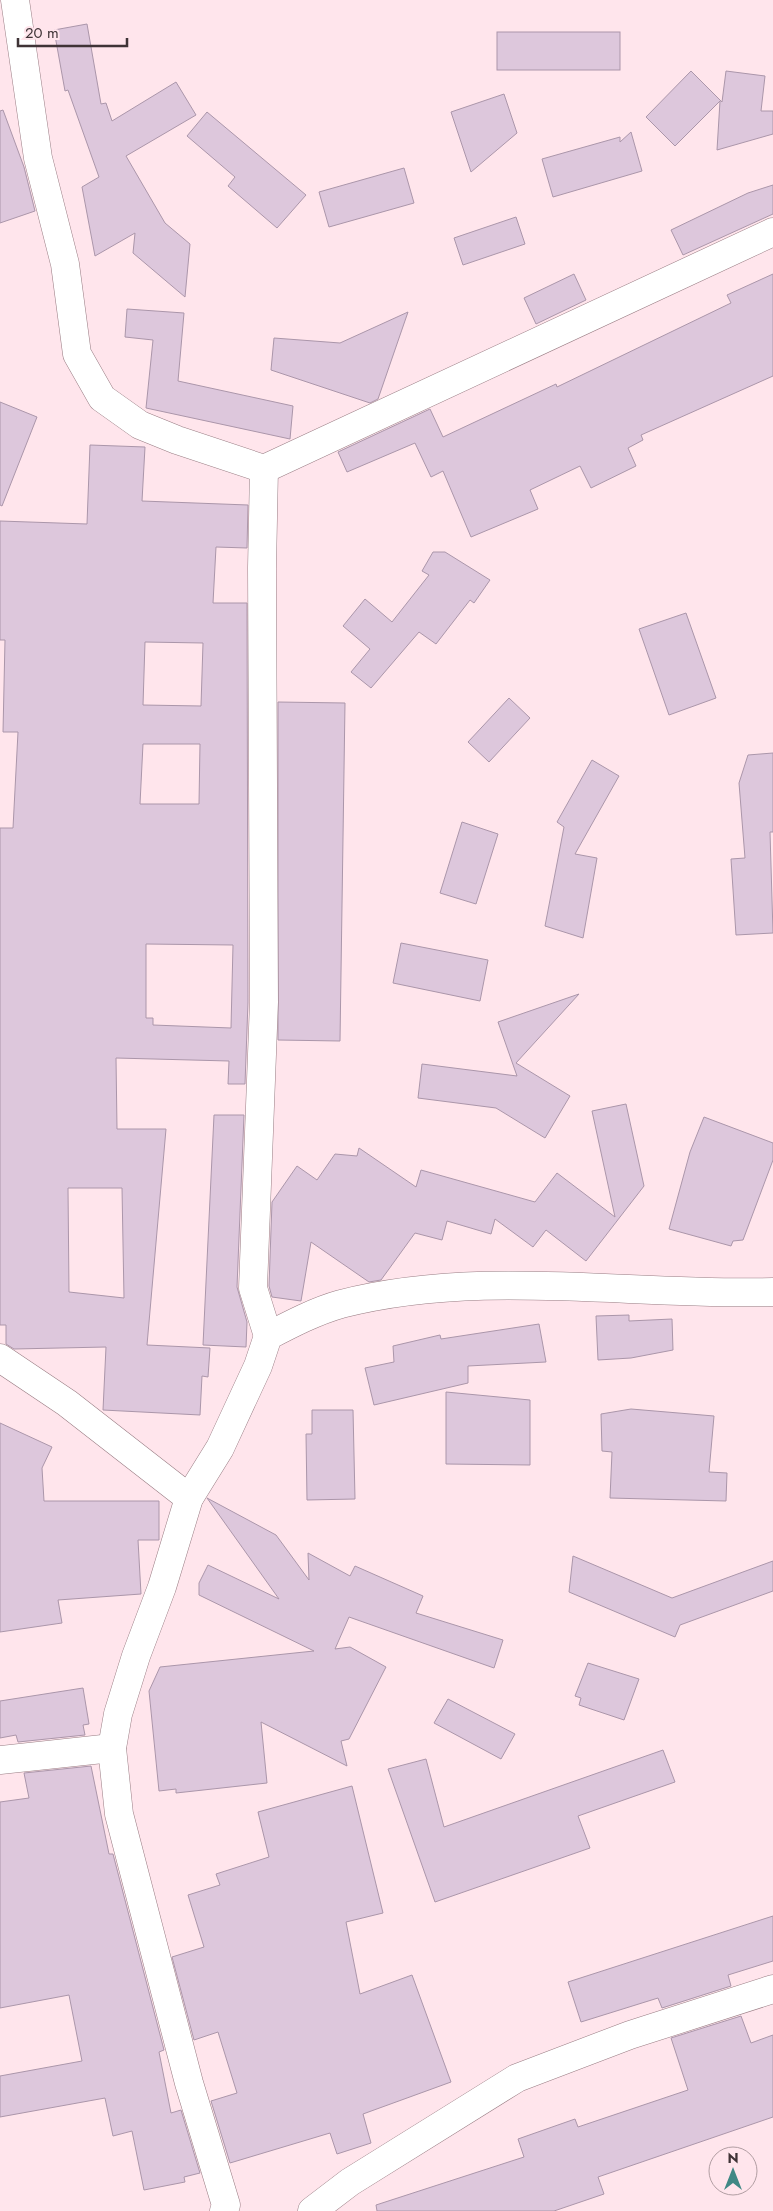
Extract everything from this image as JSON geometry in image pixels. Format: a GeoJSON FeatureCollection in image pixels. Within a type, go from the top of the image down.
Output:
{"type":"FeatureCollection","features":[{"type":"Feature","properties":{"kind":"street"},"geometry":{"type":"LineString","coordinates":[[15,0],[38,158],[65,264],[77,354],[102,398],[140,425],[177,440],[264,469],[773,232]]}},
{"type":"Feature","properties":{"kind":"street"},"geometry":{"type":"LineString","coordinates":[[224,2211],[226,2205],[189,2082],[119,1814],[112,1748],[118,1714],[136,1656],[162,1587],[189,1498],[220,1448],[258,1366],[268,1336],[253,1288],[264,1002],[262,568],[264,469]]}},
{"type":"Feature","properties":{"kind":"street"},"geometry":{"type":"LineString","coordinates":[[268,1336],[299,1320],[340,1304],[402,1293],[470,1286],[773,1292]]}},
{"type":"Feature","properties":{"kind":"street"},"geometry":{"type":"LineString","coordinates":[[0,1358],[67,1403],[189,1498]]}},
{"type":"Feature","properties":{"kind":"street"},"geometry":{"type":"LineString","coordinates":[[0,1760],[112,1748]]}},
{"type":"Feature","properties":{"kind":"street"},"geometry":{"type":"LineString","coordinates":[[312,2211],[350,2182],[518,2078],[630,2035],[773,1989]]}},
{"type":"Feature","properties":{"kind":"building"},"geometry":{"type":"Polygon","coordinates":[[[87,24],[101,104],[106,103],[112,121],[176,82],[196,115],[126,156],[165,223],[190,244],[185,297],[133,253],[135,233],[95,256],[82,187],[99,177],[68,90],[65,91],[54,30],[87,24]]]}},
{"type":"Feature","properties":{"kind":"building"},"geometry":{"type":"Polygon","coordinates":[[[497,32],[620,32],[620,70],[497,70],[497,32]]]}},
{"type":"Feature","properties":{"kind":"building"},"geometry":{"type":"Polygon","coordinates":[[[691,71],[722,102],[726,71],[765,76],[761,111],[773,111],[773,134],[717,150],[720,101],[675,146],[646,117],[691,71]]]}},
{"type":"Feature","properties":{"kind":"building"},"geometry":{"type":"Polygon","coordinates":[[[504,94],[517,133],[471,172],[451,112],[504,94]]]}},
{"type":"Feature","properties":{"kind":"building"},"geometry":{"type":"Polygon","coordinates":[[[3,110],[24,167],[35,211],[0,223],[0,111],[3,110]]]}},
{"type":"Feature","properties":{"kind":"building"},"geometry":{"type":"Polygon","coordinates":[[[207,112],[306,195],[277,228],[228,186],[235,177],[187,136],[207,112]]]}},
{"type":"Feature","properties":{"kind":"building"},"geometry":{"type":"Polygon","coordinates":[[[631,132],[642,171],[553,197],[542,159],[620,137],[620,142],[631,132]]]}},
{"type":"Feature","properties":{"kind":"building"},"geometry":{"type":"Polygon","coordinates":[[[404,168],[414,203],[329,227],[319,192],[404,168]]]}},
{"type":"Feature","properties":{"kind":"building"},"geometry":{"type":"Polygon","coordinates":[[[773,185],[773,214],[683,255],[671,230],[748,193],[773,185]]]}},
{"type":"Feature","properties":{"kind":"building"},"geometry":{"type":"Polygon","coordinates":[[[516,217],[525,244],[463,265],[454,238],[516,217]]]}},
{"type":"Feature","properties":{"kind":"building"},"geometry":{"type":"Polygon","coordinates":[[[574,274],[586,300],[536,324],[524,298],[574,274]]]}},
{"type":"Feature","properties":{"kind":"building"},"geometry":{"type":"Polygon","coordinates":[[[773,274],[773,376],[641,435],[643,440],[628,448],[636,466],[591,488],[580,466],[530,490],[538,509],[471,537],[443,471],[431,477],[415,443],[347,472],[338,452],[430,409],[443,437],[556,384],[557,387],[731,303],[727,295],[773,274]]]}},
{"type":"Feature","properties":{"kind":"building"},"geometry":{"type":"Polygon","coordinates":[[[127,309],[184,313],[178,381],[293,406],[290,439],[146,408],[153,340],[125,337],[127,309]]]}},
{"type":"Feature","properties":{"kind":"building"},"geometry":{"type":"Polygon","coordinates":[[[408,312],[378,399],[370,403],[271,370],[274,338],[340,343],[408,312]]]}},
{"type":"Feature","properties":{"kind":"building"},"geometry":{"type":"Polygon","coordinates":[[[0,402],[37,417],[2,506],[0,505],[0,402]]]}},
{"type":"Feature","properties":{"kind":"building"},"geometry":{"type":"Polygon","coordinates":[[[90,445],[145,447],[142,501],[248,505],[247,548],[216,547],[213,603],[247,603],[248,1002],[245,1084],[228,1084],[229,1061],[116,1058],[117,1129],[166,1129],[147,1345],[210,1348],[208,1377],[202,1376],[200,1415],[103,1410],[106,1347],[14,1349],[6,1344],[6,1325],[0,1325],[0,828],[13,828],[18,732],[3,732],[5,640],[0,640],[0,521],[87,524],[90,445]],[[145,642],[143,705],[201,706],[203,643],[145,642]],[[143,744],[140,804],[199,804],[200,744],[143,744]],[[146,944],[146,1018],[153,1018],[153,1025],[231,1028],[233,945],[146,944]],[[68,1188],[69,1292],[124,1298],[122,1188],[68,1188]]]}},
{"type":"Feature","properties":{"kind":"building"},"geometry":{"type":"Polygon","coordinates":[[[433,552],[445,552],[490,580],[474,603],[470,600],[436,644],[419,632],[371,688],[351,672],[370,649],[343,626],[365,599],[392,622],[429,575],[422,571],[433,552]]]}},
{"type":"Feature","properties":{"kind":"building"},"geometry":{"type":"Polygon","coordinates":[[[686,613],[716,698],[669,715],[639,629],[686,613]]]}},
{"type":"Feature","properties":{"kind":"building"},"geometry":{"type":"Polygon","coordinates":[[[509,698],[530,718],[489,762],[468,742],[509,698]]]}},
{"type":"Feature","properties":{"kind":"building"},"geometry":{"type":"Polygon","coordinates":[[[278,702],[345,703],[340,1041],[278,1040],[278,702]]]}},
{"type":"Feature","properties":{"kind":"building"},"geometry":{"type":"Polygon","coordinates":[[[773,753],[773,832],[770,832],[773,933],[736,935],[731,859],[745,858],[739,783],[748,755],[773,753]]]}},
{"type":"Feature","properties":{"kind":"building"},"geometry":{"type":"Polygon","coordinates":[[[592,760],[619,776],[575,854],[597,858],[583,938],[545,926],[564,827],[557,822],[592,760]]]}},
{"type":"Feature","properties":{"kind":"building"},"geometry":{"type":"Polygon","coordinates":[[[462,822],[498,834],[476,904],[440,893],[462,822]]]}},
{"type":"Feature","properties":{"kind":"building"},"geometry":{"type":"Polygon","coordinates":[[[401,943],[488,960],[480,1001],[393,983],[401,943]]]}},
{"type":"Feature","properties":{"kind":"building"},"geometry":{"type":"Polygon","coordinates":[[[579,994],[516,1063],[570,1096],[545,1138],[496,1108],[418,1098],[422,1064],[517,1076],[498,1022],[579,994]]]}},
{"type":"Feature","properties":{"kind":"building"},"geometry":{"type":"Polygon","coordinates":[[[626,1104],[644,1186],[586,1261],[546,1230],[533,1247],[495,1219],[491,1234],[447,1221],[442,1240],[415,1233],[381,1280],[369,1282],[311,1242],[301,1301],[272,1297],[269,1286],[272,1202],[297,1166],[317,1180],[335,1154],[357,1156],[359,1148],[416,1187],[421,1170],[535,1202],[557,1173],[615,1217],[592,1111],[626,1104]]]}},
{"type":"Feature","properties":{"kind":"building"},"geometry":{"type":"Polygon","coordinates":[[[214,1115],[244,1115],[237,1287],[247,1322],[246,1347],[203,1345],[214,1115]]]}},
{"type":"Feature","properties":{"kind":"building"},"geometry":{"type":"Polygon","coordinates":[[[704,1117],[773,1143],[773,1160],[743,1240],[733,1241],[731,1246],[669,1229],[690,1152],[704,1117]]]}},
{"type":"Feature","properties":{"kind":"building"},"geometry":{"type":"Polygon","coordinates":[[[629,1315],[629,1321],[672,1319],[673,1350],[631,1358],[598,1360],[596,1316],[629,1315]]]}},
{"type":"Feature","properties":{"kind":"building"},"geometry":{"type":"Polygon","coordinates":[[[539,1324],[546,1362],[468,1366],[468,1383],[374,1405],[365,1368],[394,1362],[393,1346],[440,1335],[441,1339],[539,1324]]]}},
{"type":"Feature","properties":{"kind":"building"},"geometry":{"type":"Polygon","coordinates":[[[446,1392],[530,1400],[530,1465],[446,1464],[446,1392]]]}},
{"type":"Feature","properties":{"kind":"building"},"geometry":{"type":"Polygon","coordinates":[[[631,1409],[714,1416],[709,1472],[727,1473],[726,1501],[610,1498],[612,1452],[602,1451],[601,1414],[631,1409]]]}},
{"type":"Feature","properties":{"kind":"building"},"geometry":{"type":"Polygon","coordinates":[[[312,1410],[353,1410],[355,1499],[307,1500],[306,1434],[312,1434],[312,1410]]]}},
{"type":"Feature","properties":{"kind":"building"},"geometry":{"type":"Polygon","coordinates":[[[0,1423],[52,1447],[42,1468],[44,1501],[159,1501],[159,1540],[138,1540],[141,1594],[58,1600],[62,1623],[0,1632],[0,1423]]]}},
{"type":"Feature","properties":{"kind":"building"},"geometry":{"type":"Polygon","coordinates":[[[207,1498],[276,1535],[309,1580],[308,1553],[350,1576],[355,1566],[423,1596],[416,1613],[503,1640],[494,1668],[349,1617],[335,1649],[350,1647],[386,1667],[349,1739],[341,1741],[347,1766],[261,1722],[267,1783],[176,1793],[176,1789],[159,1791],[149,1691],[160,1667],[314,1651],[199,1595],[199,1583],[208,1565],[279,1599],[207,1498]]]}},
{"type":"Feature","properties":{"kind":"building"},"geometry":{"type":"Polygon","coordinates":[[[573,1556],[672,1598],[773,1561],[773,1591],[680,1625],[675,1637],[569,1592],[573,1556]]]}},
{"type":"Feature","properties":{"kind":"building"},"geometry":{"type":"Polygon","coordinates":[[[588,1663],[639,1679],[624,1720],[579,1705],[581,1698],[575,1696],[588,1663]]]}},
{"type":"Feature","properties":{"kind":"building"},"geometry":{"type":"Polygon","coordinates":[[[83,1688],[89,1724],[83,1725],[85,1735],[18,1742],[16,1735],[0,1738],[0,1701],[83,1688]]]}},
{"type":"Feature","properties":{"kind":"building"},"geometry":{"type":"Polygon","coordinates":[[[448,1699],[515,1734],[501,1759],[434,1723],[448,1699]]]}},
{"type":"Feature","properties":{"kind":"building"},"geometry":{"type":"Polygon","coordinates":[[[663,1750],[675,1782],[578,1816],[590,1848],[435,1902],[388,1769],[426,1759],[444,1827],[663,1750]]]}},
{"type":"Feature","properties":{"kind":"building"},"geometry":{"type":"Polygon","coordinates":[[[91,1766],[109,1854],[113,1854],[164,2050],[159,2052],[171,2113],[181,2110],[200,2173],[184,2177],[185,2182],[144,2190],[132,2131],[113,2136],[105,2098],[0,2117],[0,2076],[82,2061],[69,1995],[0,2008],[0,1802],[29,1798],[24,1773],[91,1766]]]}},
{"type":"Feature","properties":{"kind":"building"},"geometry":{"type":"Polygon","coordinates":[[[352,1786],[383,1913],[346,1922],[360,1994],[412,1975],[451,2082],[363,2114],[371,2143],[337,2154],[330,2133],[230,2163],[211,2101],[237,2093],[218,2032],[194,2040],[172,1957],[204,1947],[188,1895],[220,1885],[216,1874],[269,1857],[258,1812],[352,1786]]]}},
{"type":"Feature","properties":{"kind":"building"},"geometry":{"type":"Polygon","coordinates":[[[773,1916],[773,1961],[728,1975],[731,1986],[662,2008],[658,1998],[581,2022],[568,1982],[773,1916]]]}},
{"type":"Feature","properties":{"kind":"building"},"geometry":{"type":"Polygon","coordinates":[[[741,2016],[751,2043],[773,2035],[773,2117],[598,2177],[604,2194],[554,2211],[377,2211],[376,2205],[524,2157],[518,2139],[575,2119],[578,2127],[688,2090],[671,2038],[741,2016]]]}}]}
